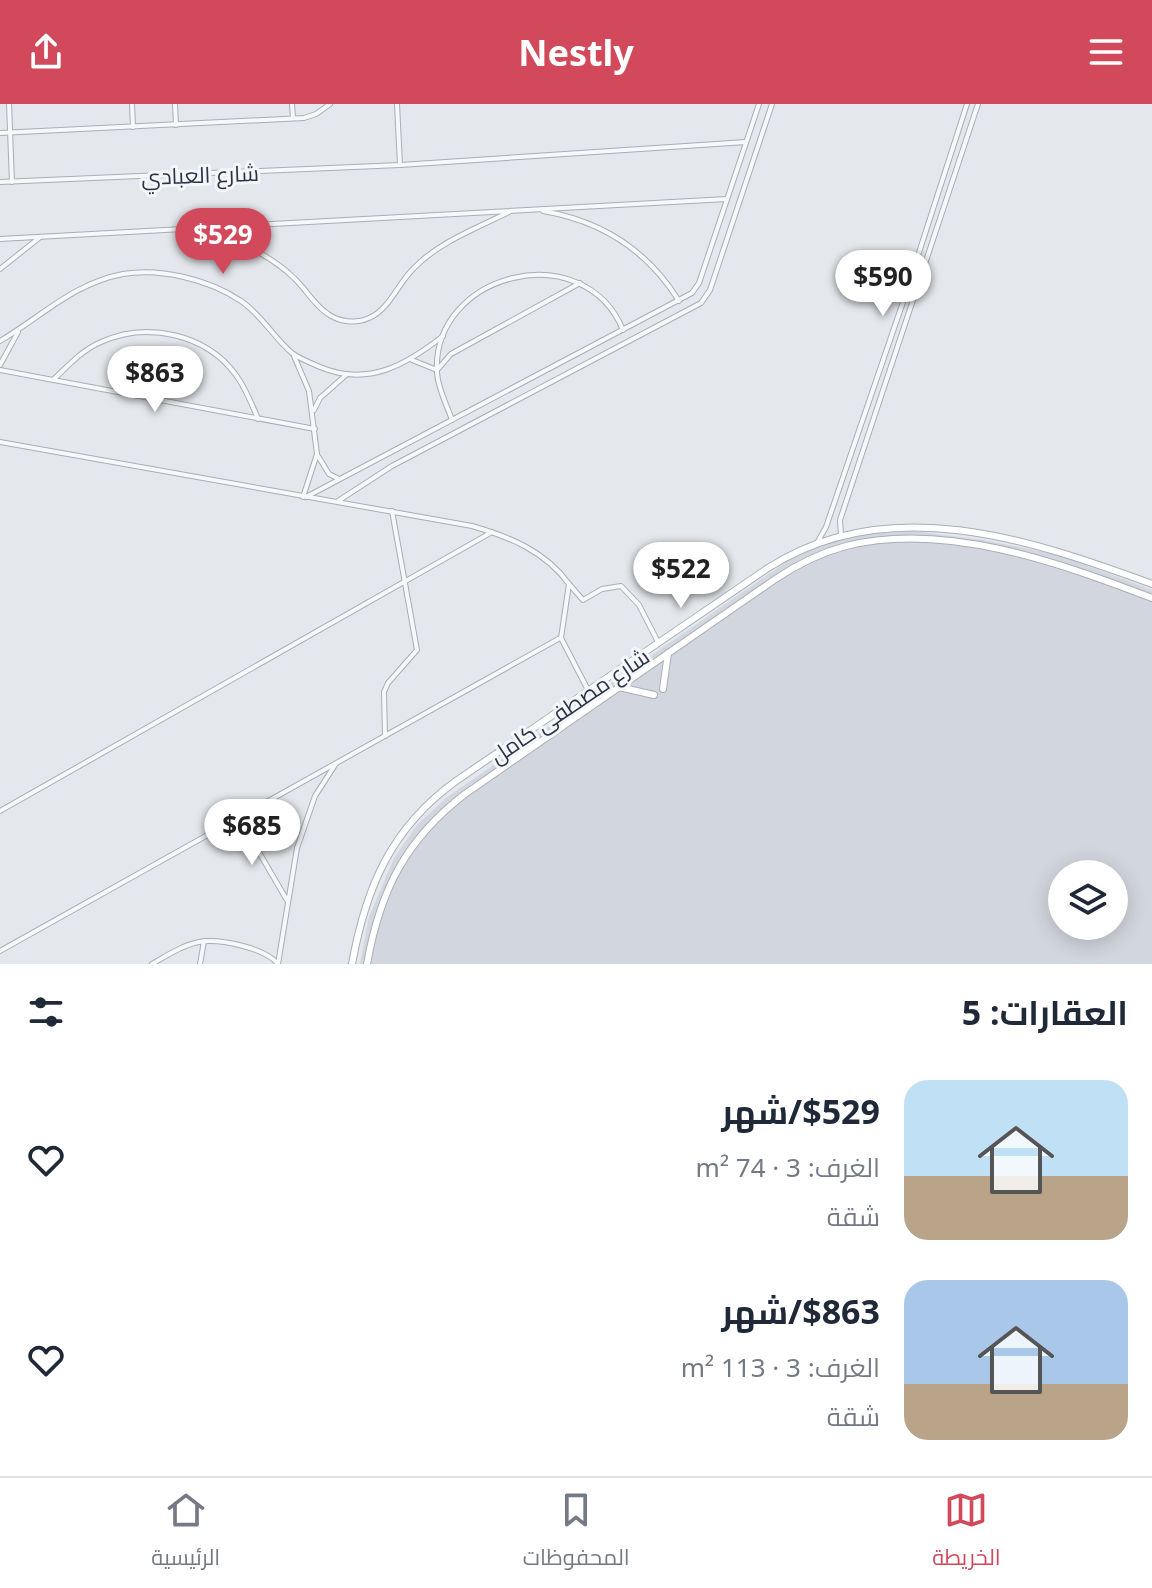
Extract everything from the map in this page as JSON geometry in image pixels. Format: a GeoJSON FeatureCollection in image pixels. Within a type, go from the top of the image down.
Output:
{"type":"FeatureCollection","features":[{"type":"Feature","properties":{"kind":"street"},"geometry":{"type":"LineString","coordinates":[[9,104],[12,182]]}},
{"type":"Feature","properties":{"kind":"street"},"geometry":{"type":"LineString","coordinates":[[132,104],[133,127]]}},
{"type":"Feature","properties":{"kind":"street"},"geometry":{"type":"LineString","coordinates":[[175,104],[176,125]]}},
{"type":"Feature","properties":{"kind":"street"},"geometry":{"type":"LineString","coordinates":[[292,104],[293,118]]}},
{"type":"Feature","properties":{"kind":"street"},"geometry":{"type":"LineString","coordinates":[[0,133],[293,118],[316,114],[330,104]]}},
{"type":"Feature","properties":{"kind":"street"},"geometry":{"type":"LineString","coordinates":[[397,104],[400,165]]}},
{"type":"Feature","properties":{"kind":"street"},"geometry":{"type":"LineString","coordinates":[[304,497],[692,293],[699,283],[759,104]]}},
{"type":"Feature","properties":{"kind":"street"},"geometry":{"type":"LineString","coordinates":[[336,503],[392,466],[701,303],[710,290],[772,104]]}},
{"type":"Feature","properties":{"kind":"street"},"geometry":{"type":"LineString","coordinates":[[817,543],[826,527],[902,305],[967,104]]}},
{"type":"Feature","properties":{"kind":"street"},"geometry":{"type":"LineString","coordinates":[[841,535],[840,520],[978,104]]}},
{"type":"Feature","properties":{"kind":"street","name":"شارع العبادي"},"geometry":{"type":"LineString","coordinates":[[0,182],[400,165],[746,142]]}},
{"type":"Feature","properties":{"kind":"street"},"geometry":{"type":"LineString","coordinates":[[0,239],[727,199]]}},
{"type":"Feature","properties":{"kind":"street"},"geometry":{"type":"LineString","coordinates":[[535,209],[580,220],[622,240],[646,259],[679,301]]}},
{"type":"Feature","properties":{"kind":"street"},"geometry":{"type":"LineString","coordinates":[[206,227],[252,248],[293,276],[326,313],[340,320],[355,321],[369,318],[382,310],[414,267],[444,244],[511,210]]}},
{"type":"Feature","properties":{"kind":"street"},"geometry":{"type":"LineString","coordinates":[[0,269],[41,237]]}},
{"type":"Feature","properties":{"kind":"street"},"geometry":{"type":"LineString","coordinates":[[0,341],[78,289],[97,280],[150,272],[197,281],[240,300],[263,320],[293,354],[313,411],[321,465],[339,479]]}},
{"type":"Feature","properties":{"kind":"street"},"geometry":{"type":"LineString","coordinates":[[293,354],[325,369],[347,374],[386,370],[412,360],[443,336],[461,308],[475,295],[507,278],[543,274],[580,283],[608,303],[623,330]]}},
{"type":"Feature","properties":{"kind":"street"},"geometry":{"type":"LineString","coordinates":[[437,370],[451,354],[580,283]]}},
{"type":"Feature","properties":{"kind":"street"},"geometry":{"type":"LineString","coordinates":[[19,330],[0,367],[53,380],[315,429]]}},
{"type":"Feature","properties":{"kind":"street"},"geometry":{"type":"LineString","coordinates":[[53,380],[83,352],[101,342],[142,332],[162,333],[183,337],[219,357],[246,389],[258,419]]}},
{"type":"Feature","properties":{"kind":"street"},"geometry":{"type":"LineString","coordinates":[[443,336],[437,370],[452,420]]}},
{"type":"Feature","properties":{"kind":"street"},"geometry":{"type":"LineString","coordinates":[[412,360],[437,370]]}},
{"type":"Feature","properties":{"kind":"street"},"geometry":{"type":"LineString","coordinates":[[313,411],[320,398],[347,374]]}},
{"type":"Feature","properties":{"kind":"street"},"geometry":{"type":"LineString","coordinates":[[0,442],[392,511],[492,532],[526,544],[550,564],[583,600],[602,589],[621,586],[639,605],[659,644]]}},
{"type":"Feature","properties":{"kind":"street"},"geometry":{"type":"LineString","coordinates":[[304,497],[317,454]]}},
{"type":"Feature","properties":{"kind":"street"},"geometry":{"type":"LineString","coordinates":[[385,736],[384,692],[388,683],[417,650],[402,581],[392,511]]}},
{"type":"Feature","properties":{"kind":"street","name":"شارع مصطفى كامل"},"geometry":{"type":"LineString","coordinates":[[352,964],[372,886],[403,832],[427,804],[456,781],[787,556],[841,535],[894,526],[974,534],[1060,551],[1152,584]]}},
{"type":"Feature","properties":{"kind":"street"},"geometry":{"type":"LineString","coordinates":[[0,811],[492,532]]}},
{"type":"Feature","properties":{"kind":"street"},"geometry":{"type":"LineString","coordinates":[[972,546],[974,534]]}},
{"type":"Feature","properties":{"kind":"street","name":"شارع مصطفى كامل"},"geometry":{"type":"LineString","coordinates":[[367,964],[372,934],[394,876],[406,854],[428,827],[465,794],[774,580],[820,554],[845,546],[891,539],[972,546],[1066,567],[1152,598]]}},
{"type":"Feature","properties":{"kind":"street"},"geometry":{"type":"LineString","coordinates":[[569,584],[561,638],[589,692]]}},
{"type":"Feature","properties":{"kind":"street"},"geometry":{"type":"LineString","coordinates":[[0,951],[561,638]]}},
{"type":"Feature","properties":{"kind":"street"},"geometry":{"type":"LineString","coordinates":[[663,689],[668,653]]}},
{"type":"Feature","properties":{"kind":"street"},"geometry":{"type":"LineString","coordinates":[[641,656],[648,667]]}},
{"type":"Feature","properties":{"kind":"street"},"geometry":{"type":"LineString","coordinates":[[632,662],[639,673]]}},
{"type":"Feature","properties":{"kind":"street"},"geometry":{"type":"LineString","coordinates":[[619,687],[654,695]]}},
{"type":"Feature","properties":{"kind":"street"},"geometry":{"type":"LineString","coordinates":[[278,964],[297,848],[315,796],[337,763]]}},
{"type":"Feature","properties":{"kind":"street"},"geometry":{"type":"LineString","coordinates":[[239,818],[288,902]]}},
{"type":"Feature","properties":{"kind":"street"},"geometry":{"type":"LineString","coordinates":[[358,932],[372,934]]}},
{"type":"Feature","properties":{"kind":"street"},"geometry":{"type":"LineString","coordinates":[[152,964],[191,944],[204,941],[265,952],[278,964]]}},
{"type":"Feature","properties":{"kind":"street"},"geometry":{"type":"LineString","coordinates":[[200,964],[204,941]]}},
{"type":"Feature","properties":{"kind":"shaded area"},"geometry":{"type":"Polygon","coordinates":[[[913,531],[983,540],[1059,555],[1152,590],[1152,964],[360,964],[369,917],[394,858],[417,825],[446,798],[789,560],[826,543],[870,533],[913,531]]]}}]}
